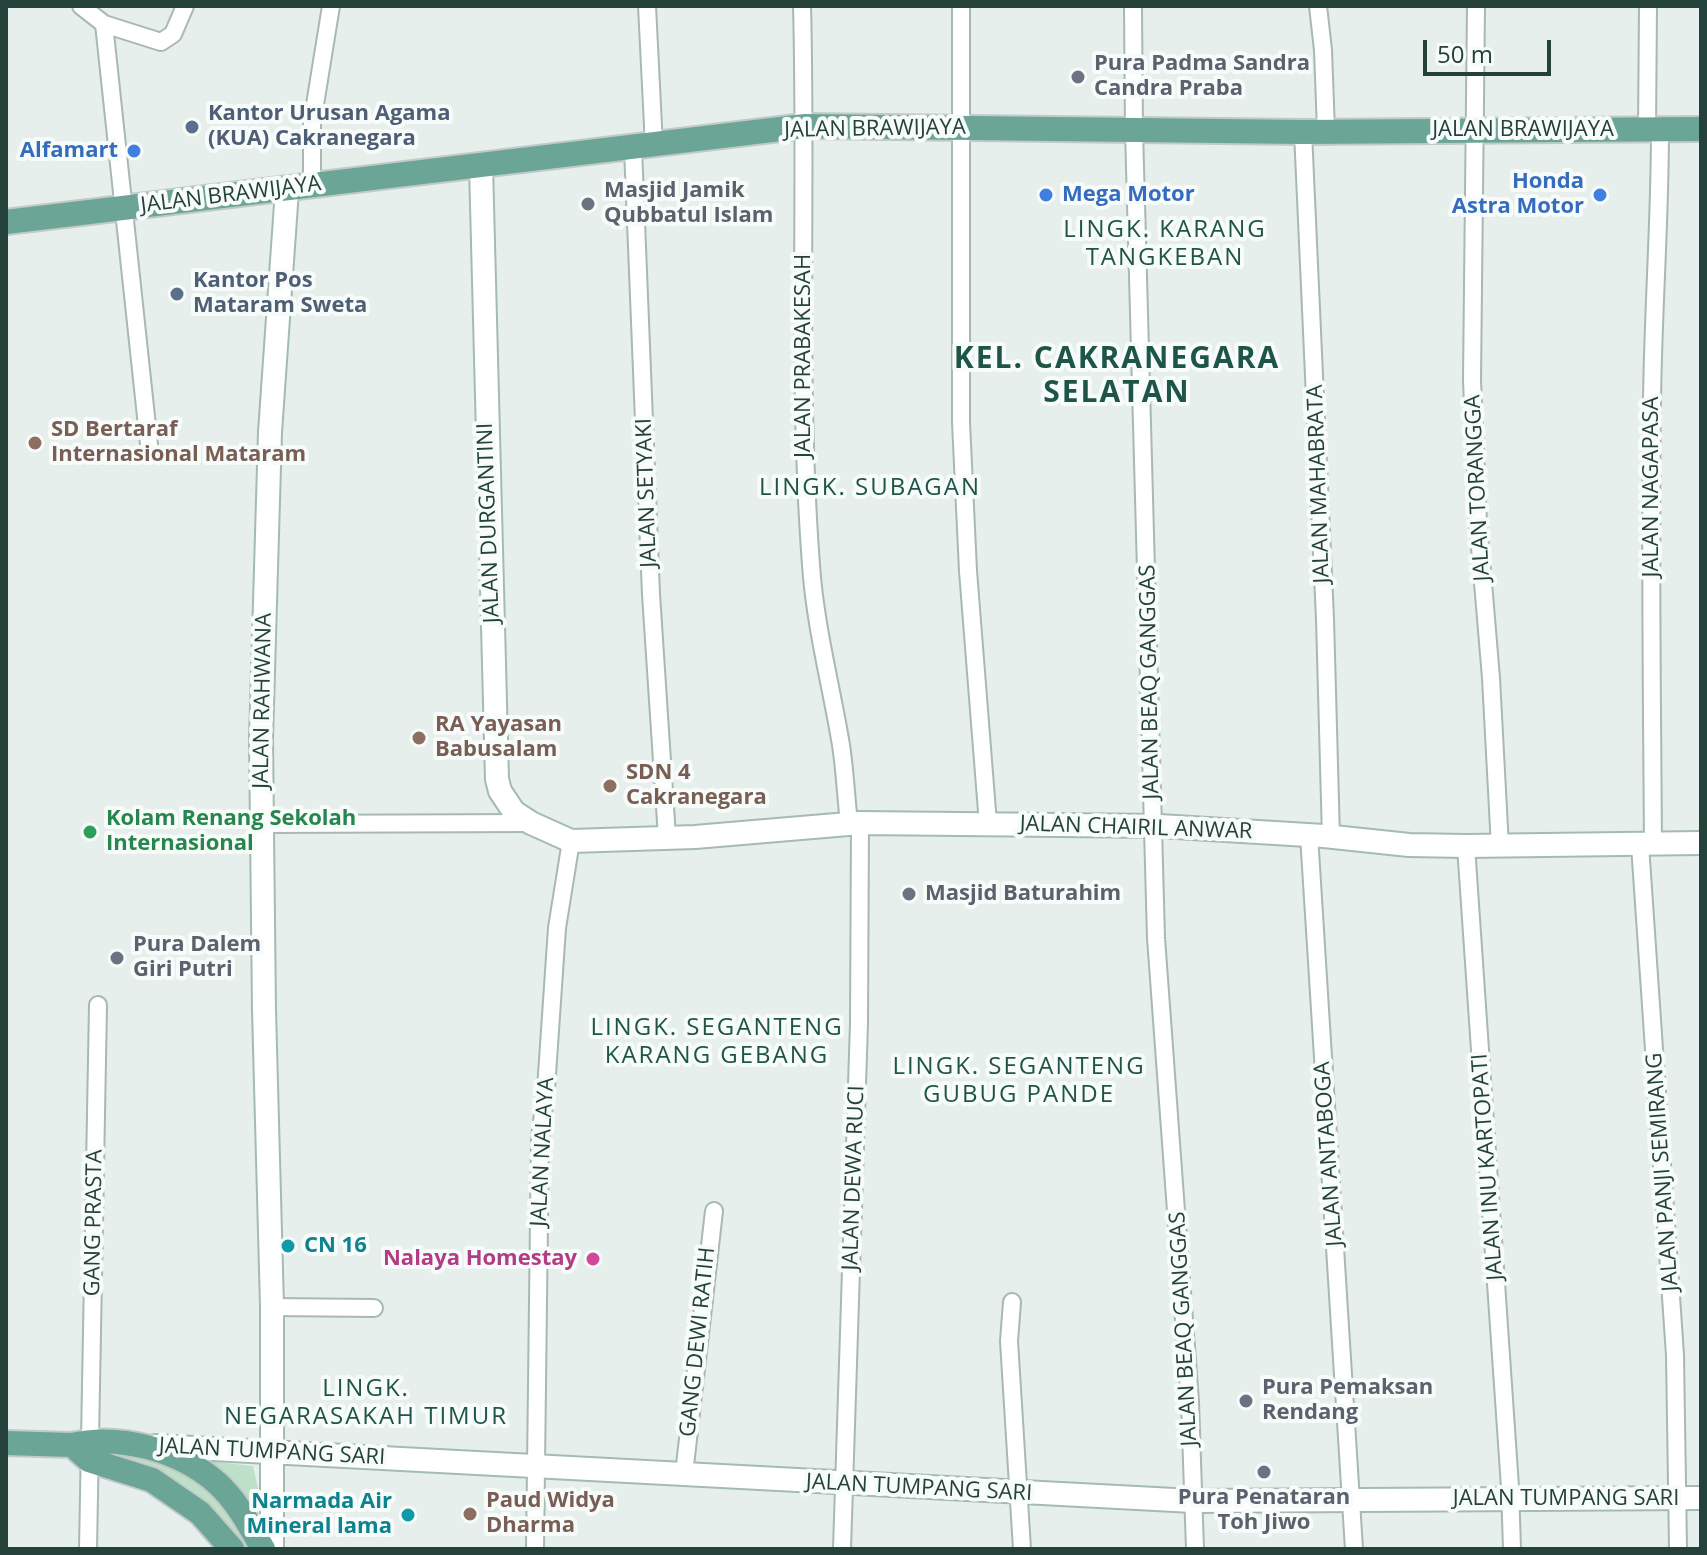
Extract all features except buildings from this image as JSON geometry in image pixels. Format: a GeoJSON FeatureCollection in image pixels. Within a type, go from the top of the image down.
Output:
{"type":"FeatureCollection","features":[{"type":"Feature","properties":{"kind":"main road","name":"JALAN BRAWIJAYA"},"geometry":{"type":"LineString","coordinates":[[6,222],[805,126],[1314,131],[1701,129]]}},
{"type":"Feature","properties":{"kind":"main road"},"geometry":{"type":"LineString","coordinates":[[6,1443],[84,1449],[167,1489],[200,1513],[232,1549]]}},
{"type":"Feature","properties":{"kind":"main road","name":"JALAN TUMPANG SARI"},"geometry":{"type":"LineString","coordinates":[[84,1449],[137,1445],[172,1456],[197,1469],[217,1484],[247,1520],[263,1549]]}},
{"type":"Feature","properties":{"kind":"street"},"geometry":{"type":"LineString","coordinates":[[81,6],[104,24],[152,41],[163,41],[173,34],[185,6]]}},
{"type":"Feature","properties":{"kind":"street"},"geometry":{"type":"LineString","coordinates":[[312,185],[312,123],[331,6]]}},
{"type":"Feature","properties":{"kind":"street","name":"JALAN SETYAKI"},"geometry":{"type":"LineString","coordinates":[[647,6],[643,147],[651,594],[667,837]]}},
{"type":"Feature","properties":{"kind":"street","name":"JALAN PRABAKESAH"},"geometry":{"type":"LineString","coordinates":[[802,6],[805,126],[802,319],[809,537],[820,629],[855,823]]}},
{"type":"Feature","properties":{"kind":"street"},"geometry":{"type":"LineString","coordinates":[[961,6],[961,422],[968,571],[988,824]]}},
{"type":"Feature","properties":{"kind":"street","name":"JALAN BEAQ GANGGAS"},"geometry":{"type":"LineString","coordinates":[[1133,6],[1160,1008],[1187,1356],[1195,1549]]}},
{"type":"Feature","properties":{"kind":"street","name":"JALAN MAHABRATA"},"geometry":{"type":"LineString","coordinates":[[1318,6],[1323,50],[1314,131],[1325,619],[1320,836]]}},
{"type":"Feature","properties":{"kind":"street","name":"JALAN TORANGGA"},"geometry":{"type":"LineString","coordinates":[[1476,6],[1472,380],[1478,523],[1491,678],[1500,847]]}},
{"type":"Feature","properties":{"kind":"street","name":"JALAN NAGAPASA"},"geometry":{"type":"LineString","coordinates":[[1646,844],[1652,402],[1659,240],[1648,6]]}},
{"type":"Feature","properties":{"kind":"street"},"geometry":{"type":"LineString","coordinates":[[104,24],[150,454]]}},
{"type":"Feature","properties":{"kind":"street","name":"JALAN DURGANTINI"},"geometry":{"type":"LineString","coordinates":[[481,166],[497,779],[500,791],[514,812],[571,841]]}},
{"type":"Feature","properties":{"kind":"street","name":"JALAN RAHWANA"},"geometry":{"type":"LineString","coordinates":[[272,1549],[272,1307],[263,994],[261,739],[270,432],[287,190]]}},
{"type":"Feature","properties":{"kind":"street"},"geometry":{"type":"LineString","coordinates":[[262,824],[531,823]]}},
{"type":"Feature","properties":{"kind":"street","name":"JALAN CHAIRIL ANWAR"},"geometry":{"type":"LineString","coordinates":[[571,841],[855,823],[1153,826],[1409,845],[1500,847],[1701,843]]}},
{"type":"Feature","properties":{"kind":"street","name":"JALAN DEWA RUCI"},"geometry":{"type":"LineString","coordinates":[[842,1549],[859,1023],[855,823]]}},
{"type":"Feature","properties":{"kind":"street","name":"JALAN ANTABOGA"},"geometry":{"type":"LineString","coordinates":[[1320,836],[1354,1549]]}},
{"type":"Feature","properties":{"kind":"street","name":"JALAN NALAYA"},"geometry":{"type":"LineString","coordinates":[[535,1549],[540,1138],[557,928],[571,841]]}},
{"type":"Feature","properties":{"kind":"street","name":"JALAN PANJI SEMIRANG"},"geometry":{"type":"LineString","coordinates":[[1646,844],[1675,1355],[1678,1549]]}},
{"type":"Feature","properties":{"kind":"street","name":"JALAN INU KARTOPATI"},"geometry":{"type":"LineString","coordinates":[[1466,846],[1512,1549]]}},
{"type":"Feature","properties":{"kind":"street","name":"GANG PRASTA"},"geometry":{"type":"LineString","coordinates":[[88,1549],[84,1449],[98,1005]]}},
{"type":"Feature","properties":{"kind":"street","name":"GANG DEWI RATIH"},"geometry":{"type":"LineString","coordinates":[[684,1474],[714,1211]]}},
{"type":"Feature","properties":{"kind":"street"},"geometry":{"type":"LineString","coordinates":[[1012,1302],[1009,1341],[1022,1549]]}},
{"type":"Feature","properties":{"kind":"street"},"geometry":{"type":"LineString","coordinates":[[272,1307],[374,1308]]}},
{"type":"Feature","properties":{"kind":"street","name":"JALAN TUMPANG SARI"},"geometry":{"type":"LineString","coordinates":[[137,1445],[1193,1501],[1351,1500],[1510,1492],[1701,1498]]}},
{"type":"Feature","properties":{"kind":"green space"},"geometry":{"type":"Polygon","coordinates":[[[122,1455],[155,1457],[219,1495],[253,1549],[246,1549],[220,1518],[191,1493],[122,1455]]]}},
{"type":"Feature","properties":{"kind":"green space"},"geometry":{"type":"Polygon","coordinates":[[[209,1461],[253,1466],[264,1515],[209,1461]]]}},
{"type":"Feature","properties":{"kind":"place","name":"Pura Padma Sandra Candra Praba"},"geometry":{"type":"Point","coordinates":[1078,77]}},
{"type":"Feature","properties":{"kind":"place","name":"Kantor Urusan Agama (KUA) Cakranegara"},"geometry":{"type":"Point","coordinates":[192,127]}},
{"type":"Feature","properties":{"kind":"place","name":"Alfamart"},"geometry":{"type":"Point","coordinates":[134,151]}},
{"type":"Feature","properties":{"kind":"place","name":"Mega Motor"},"geometry":{"type":"Point","coordinates":[1046,195]}},
{"type":"Feature","properties":{"kind":"place","name":"Honda Astra Motor"},"geometry":{"type":"Point","coordinates":[1600,195]}},
{"type":"Feature","properties":{"kind":"place","name":"Masjid Jamik Qubbatul Islam"},"geometry":{"type":"Point","coordinates":[588,204]}},
{"type":"Feature","properties":{"kind":"place","name":"Kantor Pos Mataram Sweta"},"geometry":{"type":"Point","coordinates":[177,294]}},
{"type":"Feature","properties":{"kind":"place","name":"SD Bertaraf Internasional Mataram"},"geometry":{"type":"Point","coordinates":[35,443]}},
{"type":"Feature","properties":{"kind":"place","name":"RA Yayasan Babusalam"},"geometry":{"type":"Point","coordinates":[419,738]}},
{"type":"Feature","properties":{"kind":"place","name":"SDN 4 Cakranegara"},"geometry":{"type":"Point","coordinates":[610,786]}},
{"type":"Feature","properties":{"kind":"place","name":"Kolam Renang Sekolah Internasional"},"geometry":{"type":"Point","coordinates":[90,832]}},
{"type":"Feature","properties":{"kind":"place","name":"Masjid Baturahim"},"geometry":{"type":"Point","coordinates":[909,894]}},
{"type":"Feature","properties":{"kind":"place","name":"Pura Dalem Giri Putri"},"geometry":{"type":"Point","coordinates":[117,958]}},
{"type":"Feature","properties":{"kind":"place","name":"CN 16"},"geometry":{"type":"Point","coordinates":[288,1246]}},
{"type":"Feature","properties":{"kind":"place","name":"Nalaya Homestay"},"geometry":{"type":"Point","coordinates":[593,1259]}},
{"type":"Feature","properties":{"kind":"place","name":"Pura Pemaksan Rendang"},"geometry":{"type":"Point","coordinates":[1246,1401]}},
{"type":"Feature","properties":{"kind":"place","name":"Pura Penataran Toh Jiwo"},"geometry":{"type":"Point","coordinates":[1264,1472]}},
{"type":"Feature","properties":{"kind":"place","name":"Paud Widya Dharma"},"geometry":{"type":"Point","coordinates":[470,1514]}},
{"type":"Feature","properties":{"kind":"place","name":"Narmada Air Mineral lama"},"geometry":{"type":"Point","coordinates":[408,1515]}},
{"type":"Feature","properties":{"kind":"district","name":"LINGK. KARANG TANGKEBAN"},"geometry":{"type":"Point","coordinates":[1165,244]}},
{"type":"Feature","properties":{"kind":"district","name":"KEL. CAKRANEGARA SELATAN"},"geometry":{"type":"Point","coordinates":[1117,376]}},
{"type":"Feature","properties":{"kind":"district","name":"LINGK. SUBAGAN"},"geometry":{"type":"Point","coordinates":[870,488]}},
{"type":"Feature","properties":{"kind":"district","name":"LINGK. SEGANTENG KARANG GEBANG"},"geometry":{"type":"Point","coordinates":[717,1042]}},
{"type":"Feature","properties":{"kind":"district","name":"LINGK. SEGANTENG GUBUG PANDE"},"geometry":{"type":"Point","coordinates":[1019,1081]}},
{"type":"Feature","properties":{"kind":"district","name":"LINGK. NEGARASAKAH TIMUR"},"geometry":{"type":"Point","coordinates":[366,1403]}}]}
